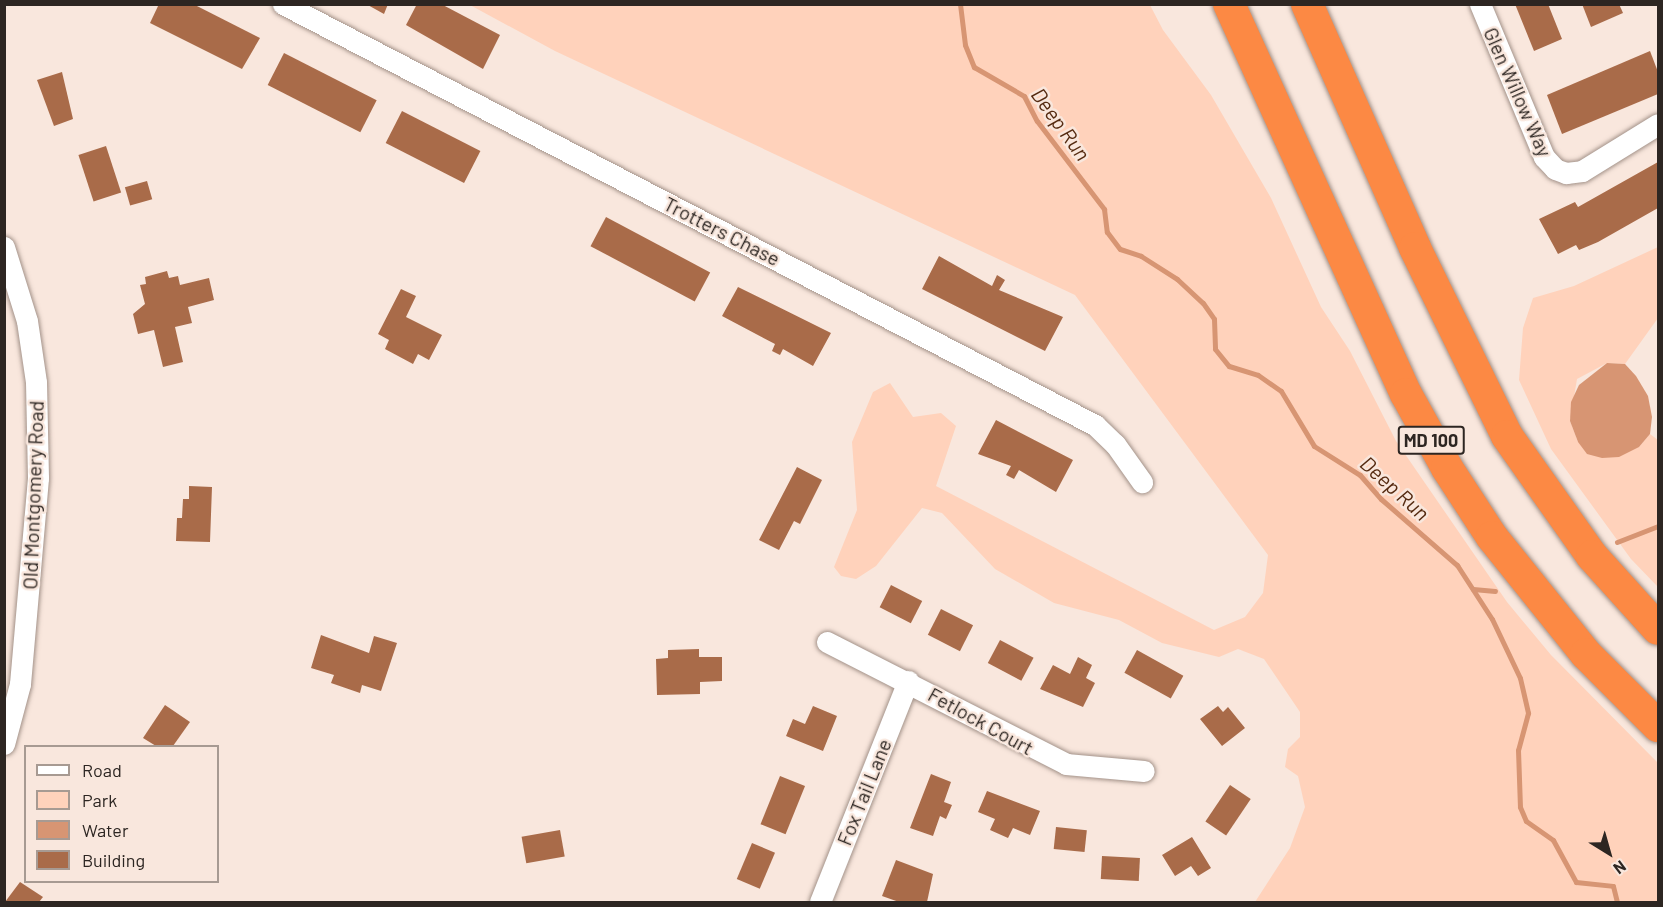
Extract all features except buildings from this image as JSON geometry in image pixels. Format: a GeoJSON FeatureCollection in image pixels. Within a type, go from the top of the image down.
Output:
{"type":"FeatureCollection","features":[{"type":"Feature","properties":{"kind":"highway"},"geometry":{"type":"LineString","coordinates":[[1220,4],[1275,108]]}},
{"type":"Feature","properties":{"kind":"highway","name":"MD 100"},"geometry":{"type":"LineString","coordinates":[[1229,4],[1401,384],[1447,468],[1492,537],[1586,654],[1659,726]]}},
{"type":"Feature","properties":{"kind":"highway"},"geometry":{"type":"LineString","coordinates":[[1307,4],[1383,178],[1507,436],[1592,556],[1659,628]]}},
{"type":"Feature","properties":{"kind":"highway"},"geometry":{"type":"LineString","coordinates":[[1326,4],[1383,178]]}},
{"type":"Feature","properties":{"kind":"street","name":"Trotters Chase"},"geometry":{"type":"LineString","coordinates":[[283,4],[1095,425],[1115,444],[1142,482]]}},
{"type":"Feature","properties":{"kind":"street","name":"Glen Willow Way"},"geometry":{"type":"LineString","coordinates":[[1480,4],[1544,156],[1555,169],[1566,173],[1582,171],[1659,124]]}},
{"type":"Feature","properties":{"kind":"street","name":"Old Montgomery Road"},"geometry":{"type":"LineString","coordinates":[[4,247],[27,321],[36,382],[38,437],[30,601],[20,684],[4,744]]}},
{"type":"Feature","properties":{"kind":"street","name":"Fetlock Court"},"geometry":{"type":"LineString","coordinates":[[827,642],[908,681],[1066,764],[1143,771]]}},
{"type":"Feature","properties":{"kind":"street","name":"Fox Tail Lane"},"geometry":{"type":"LineString","coordinates":[[820,903],[908,681]]}},
{"type":"Feature","properties":{"kind":"green space"},"geometry":{"type":"Polygon","coordinates":[[[470,5],[1150,5],[1163,30],[1211,95],[1271,198],[1321,307],[1350,351],[1396,441],[1507,602],[1551,655],[1658,763],[1658,902],[1255,902],[1290,848],[1305,807],[1298,776],[1285,767],[1288,749],[1300,737],[1300,712],[1264,659],[1238,649],[1219,657],[1162,643],[1119,620],[1054,603],[995,569],[942,513],[922,508],[876,566],[856,579],[841,576],[834,567],[857,510],[852,442],[873,392],[890,383],[913,417],[941,413],[956,426],[936,486],[1214,630],[1245,617],[1263,593],[1268,555],[1075,295],[555,51],[470,5]]]}},
{"type":"Feature","properties":{"kind":"green space"},"geometry":{"type":"Polygon","coordinates":[[[1658,247],[1658,318],[1625,364],[1607,363],[1577,379],[1570,421],[1578,442],[1639,447],[1650,434],[1658,440],[1658,587],[1631,559],[1551,449],[1519,380],[1523,328],[1533,298],[1574,286],[1658,247]]]}},
{"type":"Feature","properties":{"kind":"water"},"geometry":{"type":"Polygon","coordinates":[[[1607,363],[1625,364],[1636,376],[1648,396],[1652,417],[1650,434],[1639,447],[1619,457],[1602,458],[1587,454],[1578,442],[1570,421],[1571,402],[1579,385],[1607,363]]]}},
{"type":"Feature","properties":{"kind":"waterway","name":"Deep Run"},"geometry":{"type":"LineString","coordinates":[[960,4],[965,45],[974,67],[1024,96],[1037,121],[1104,209],[1107,232],[1120,249],[1141,256],[1177,279],[1203,303],[1214,319],[1215,349],[1229,366],[1258,375],[1281,391],[1314,446],[1360,475],[1381,499],[1457,565],[1492,619],[1520,678],[1528,713],[1518,750],[1520,807],[1526,821],[1553,840],[1576,882],[1613,886],[1617,902]]}},
{"type":"Feature","properties":{"kind":"waterway"},"geometry":{"type":"LineString","coordinates":[[1617,542],[1658,526]]}},
{"type":"Feature","properties":{"kind":"waterway"},"geometry":{"type":"LineString","coordinates":[[1473,589],[1495,591]]}}]}
